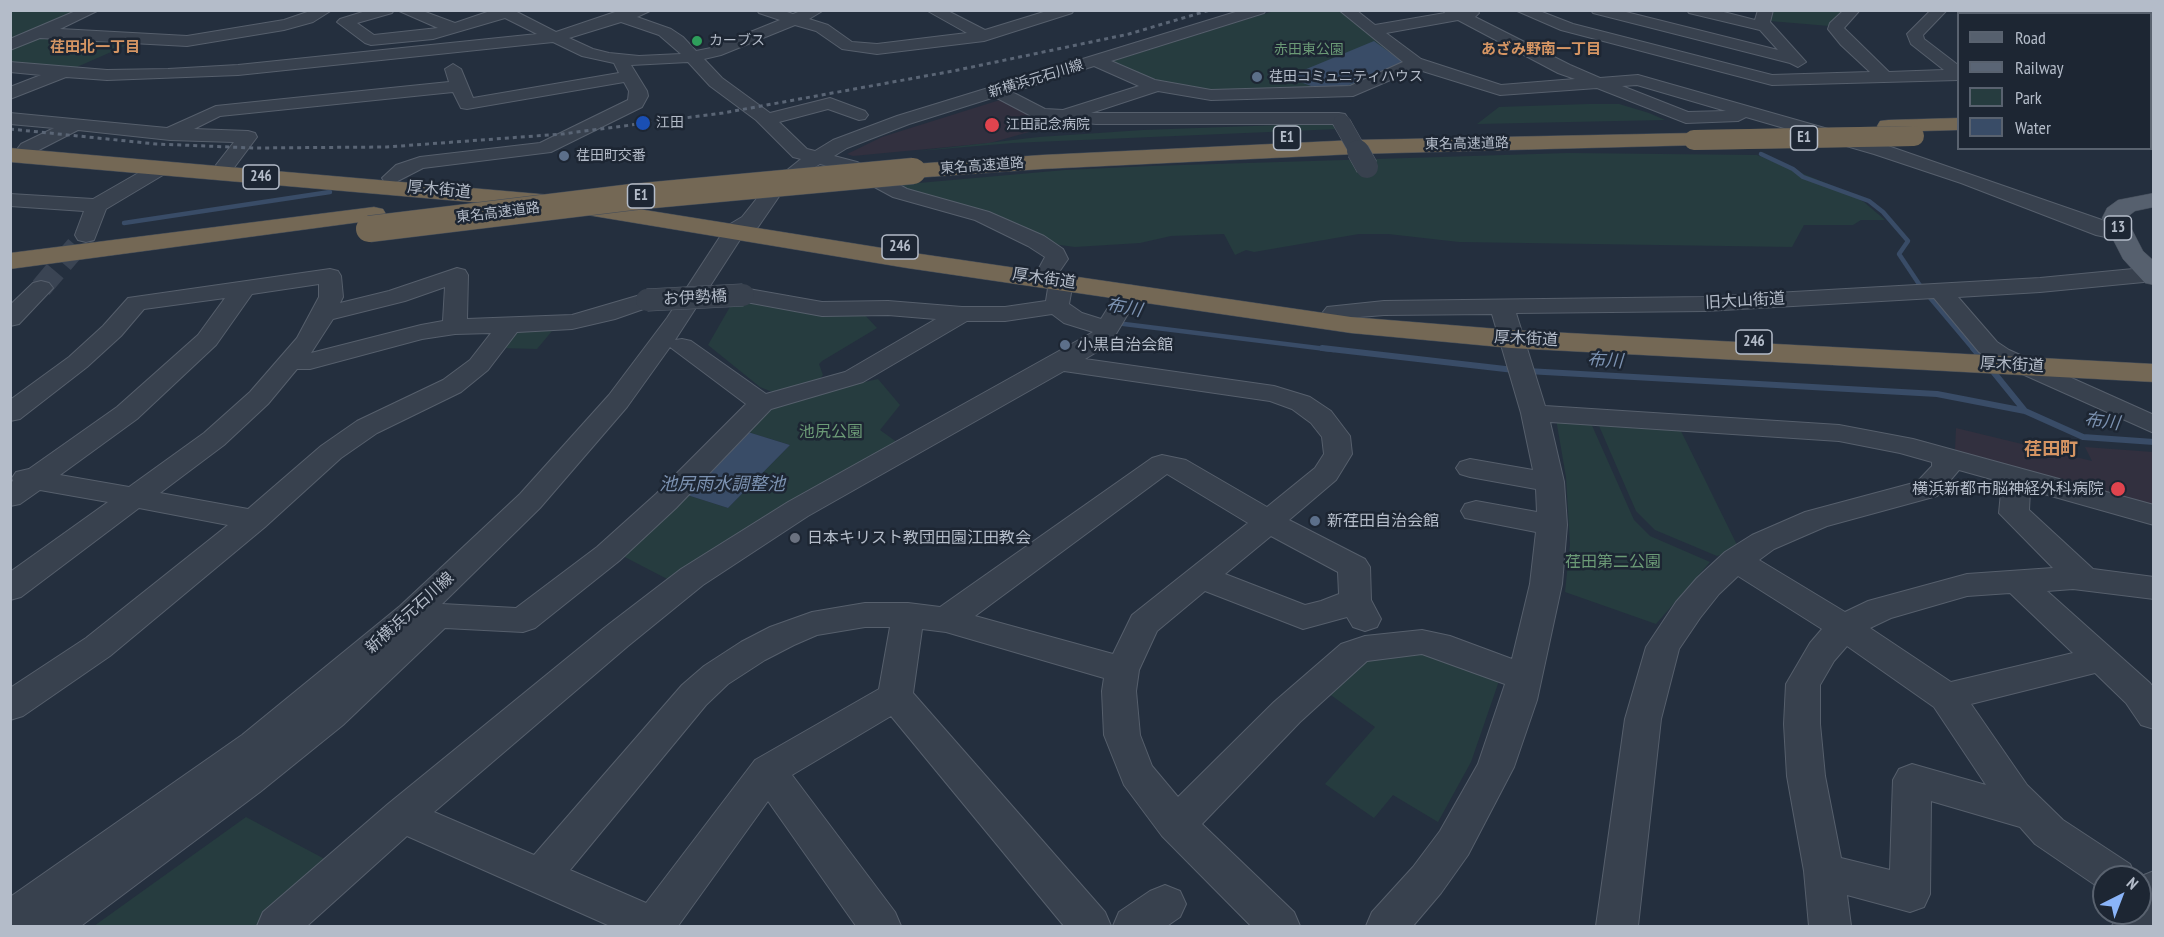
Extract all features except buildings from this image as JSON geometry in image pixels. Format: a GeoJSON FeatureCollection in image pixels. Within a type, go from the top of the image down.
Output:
{"type":"FeatureCollection","features":[{"type":"Feature","properties":{"kind":"highway","name":"東名高速道路"},"geometry":{"type":"LineString","coordinates":[[10,261],[372,221],[621,198],[908,165],[1126,145],[1679,124],[1888,126],[1957,124]]}},
{"type":"Feature","properties":{"kind":"highway","name":"東名高速道路"},"geometry":{"type":"LineString","coordinates":[[908,165],[1042,162],[1343,148],[1957,135]]}},
{"type":"Feature","properties":{"kind":"highway","name":"厚木街道"},"geometry":{"type":"LineString","coordinates":[[16,150],[160,168],[551,202],[746,229]]}},
{"type":"Feature","properties":{"kind":"highway","name":"厚木街道"},"geometry":{"type":"LineString","coordinates":[[16,150],[392,178],[563,194],[907,260],[1350,325],[1512,344],[2154,363]]}},
{"type":"Feature","properties":{"kind":"highway","name":"東名高速道路"},"geometry":{"type":"LineString","coordinates":[[10,277],[372,221]]}},
{"type":"Feature","properties":{"kind":"highway","name":"厚木街道"},"geometry":{"type":"LineString","coordinates":[[1065,282],[1417,322],[1512,344]]}},
{"type":"Feature","properties":{"kind":"highway","name":"厚木街道"},"geometry":{"type":"LineString","coordinates":[[2012,360],[2154,373]]}},
{"type":"Feature","properties":{"kind":"main road","name":"13"},"geometry":{"type":"LineString","coordinates":[[2152,276],[2132,254],[2114,218],[2116,213],[2130,204],[2154,201]]}},
{"type":"Feature","properties":{"kind":"street"},"geometry":{"type":"LineString","coordinates":[[10,45],[92,10]]}},
{"type":"Feature","properties":{"kind":"street"},"geometry":{"type":"LineString","coordinates":[[38,33],[171,41],[228,35],[284,25],[308,19],[324,10]]}},
{"type":"Feature","properties":{"kind":"street"},"geometry":{"type":"LineString","coordinates":[[387,10],[345,22],[371,40],[433,34],[503,12],[588,53],[625,68],[638,91],[636,102],[544,148],[420,163],[403,169],[392,178]]}},
{"type":"Feature","properties":{"kind":"street"},"geometry":{"type":"LineString","coordinates":[[404,10],[454,28]]}},
{"type":"Feature","properties":{"kind":"street"},"geometry":{"type":"LineString","coordinates":[[602,10],[665,32],[677,40],[690,57],[716,82],[766,121],[800,153],[863,171],[900,193],[982,216],[1036,241],[1055,254],[1065,282],[1073,318],[1109,325]]}},
{"type":"Feature","properties":{"kind":"street"},"geometry":{"type":"LineString","coordinates":[[10,67],[106,75],[238,70],[307,61],[555,37],[645,10]]}},
{"type":"Feature","properties":{"kind":"street"},"geometry":{"type":"LineString","coordinates":[[764,10],[822,28],[848,46],[859,49],[984,36],[1067,10]]}},
{"type":"Feature","properties":{"kind":"street"},"geometry":{"type":"LineString","coordinates":[[448,49],[458,86],[467,104],[662,60],[690,57],[725,49],[817,10]]}},
{"type":"Feature","properties":{"kind":"street"},"geometry":{"type":"LineString","coordinates":[[933,10],[984,36]]}},
{"type":"Feature","properties":{"kind":"street","name":"新横浜元石川線"},"geometry":{"type":"LineString","coordinates":[[49,927],[247,782],[330,715],[530,501],[618,401],[773,191],[817,156],[885,126],[1259,10]]}},
{"type":"Feature","properties":{"kind":"street"},"geometry":{"type":"LineString","coordinates":[[1346,10],[1415,63],[1500,90],[1635,80],[1764,115],[1939,169],[2120,234]]}},
{"type":"Feature","properties":{"kind":"street"},"geometry":{"type":"LineString","coordinates":[[1374,30],[1454,13],[1488,10]]}},
{"type":"Feature","properties":{"kind":"street"},"geometry":{"type":"LineString","coordinates":[[1522,10],[1567,27],[1772,80],[1957,74]]}},
{"type":"Feature","properties":{"kind":"street"},"geometry":{"type":"LineString","coordinates":[[1598,10],[1794,59]]}},
{"type":"Feature","properties":{"kind":"street"},"geometry":{"type":"LineString","coordinates":[[1694,10],[1766,19],[1794,59],[1814,79]]}},
{"type":"Feature","properties":{"kind":"street"},"geometry":{"type":"LineString","coordinates":[[1853,10],[1836,26],[1836,29],[1885,77]]}},
{"type":"Feature","properties":{"kind":"street"},"geometry":{"type":"LineString","coordinates":[[1940,10],[1916,34],[1917,41],[1957,72]]}},
{"type":"Feature","properties":{"kind":"street"},"geometry":{"type":"LineString","coordinates":[[1454,13],[1525,51],[1596,82],[1679,124],[1764,115]]}},
{"type":"Feature","properties":{"kind":"street"},"geometry":{"type":"LineString","coordinates":[[284,25],[307,61]]}},
{"type":"Feature","properties":{"kind":"street"},"geometry":{"type":"LineString","coordinates":[[1096,61],[1156,86],[1212,95],[1353,91],[1415,63]]}},
{"type":"Feature","properties":{"kind":"street"},"geometry":{"type":"LineString","coordinates":[[216,111],[238,70]]}},
{"type":"Feature","properties":{"kind":"street"},"geometry":{"type":"LineString","coordinates":[[10,94],[62,72]]}},
{"type":"Feature","properties":{"kind":"street"},"geometry":{"type":"LineString","coordinates":[[170,134],[216,111],[458,86]]}},
{"type":"Feature","properties":{"kind":"street"},"geometry":{"type":"LineString","coordinates":[[1064,116],[1156,86]]}},
{"type":"Feature","properties":{"kind":"street"},"geometry":{"type":"LineString","coordinates":[[996,91],[1041,114],[1096,119],[1339,118],[1367,167]]}},
{"type":"Feature","properties":{"kind":"street"},"geometry":{"type":"LineString","coordinates":[[766,121],[786,113],[830,103],[846,112],[859,115]]}},
{"type":"Feature","properties":{"kind":"street"},"geometry":{"type":"LineString","coordinates":[[10,118],[170,134],[248,137],[226,165]]}},
{"type":"Feature","properties":{"kind":"street"},"geometry":{"type":"LineString","coordinates":[[16,150],[76,124]]}},
{"type":"Feature","properties":{"kind":"street"},"geometry":{"type":"LineString","coordinates":[[10,200],[97,206],[160,168]]}},
{"type":"Feature","properties":{"kind":"street"},"geometry":{"type":"LineString","coordinates":[[86,235],[97,206]]}},
{"type":"Feature","properties":{"kind":"street","name":"新横浜元石川線"},"geometry":{"type":"LineString","coordinates":[[10,921],[255,745],[425,615],[547,510],[636,406],[682,346],[746,229]]}},
{"type":"Feature","properties":{"kind":"street"},"geometry":{"type":"LineString","coordinates":[[324,314],[397,296],[457,275],[455,327]]}},
{"type":"Feature","properties":{"kind":"street"},"geometry":{"type":"LineString","coordinates":[[10,413],[78,362],[112,331],[136,303],[330,276],[331,297],[324,314],[291,362],[259,398],[214,439],[10,589]]}},
{"type":"Feature","properties":{"kind":"street","name":"旧大山街道"},"geometry":{"type":"LineString","coordinates":[[1512,344],[1695,304],[1932,292],[2152,276]]}},
{"type":"Feature","properties":{"kind":"street","name":"お伊勢橋"},"geometry":{"type":"LineString","coordinates":[[291,362],[310,360],[421,332],[455,327],[572,322],[647,300],[743,295],[822,309],[888,308],[962,314],[1005,314],[1065,282]]}},
{"type":"Feature","properties":{"kind":"street"},"geometry":{"type":"LineString","coordinates":[[10,497],[23,478],[127,413],[207,340],[245,287]]}},
{"type":"Feature","properties":{"kind":"street"},"geometry":{"type":"LineString","coordinates":[[10,320],[41,288]]}},
{"type":"Feature","properties":{"kind":"street"},"geometry":{"type":"LineString","coordinates":[[278,927],[402,816],[616,637],[692,577],[798,509],[1101,339],[1129,292]]}},
{"type":"Feature","properties":{"kind":"street"},"geometry":{"type":"LineString","coordinates":[[1932,292],[1988,347],[2154,425]]}},
{"type":"Feature","properties":{"kind":"street"},"geometry":{"type":"LineString","coordinates":[[425,615],[523,620],[608,554],[666,501],[762,403],[854,377],[962,314]]}},
{"type":"Feature","properties":{"kind":"street"},"geometry":{"type":"LineString","coordinates":[[10,706],[98,647],[254,520],[331,452],[367,427],[452,386],[479,365],[510,325]]}},
{"type":"Feature","properties":{"kind":"street"},"geometry":{"type":"LineString","coordinates":[[1387,927],[1427,880],[1454,843],[1495,767],[1519,700],[1546,584],[1552,525],[1550,482],[1534,413],[1512,344]]}},
{"type":"Feature","properties":{"kind":"street"},"geometry":{"type":"LineString","coordinates":[[682,346],[762,403]]}},
{"type":"Feature","properties":{"kind":"street"},"geometry":{"type":"LineString","coordinates":[[1061,363],[1274,394],[1301,404],[1321,417],[1336,436],[1338,454],[1326,474],[1144,624],[1122,670],[1119,692],[1122,735],[1137,774],[1176,824],[1279,927]]}},
{"type":"Feature","properties":{"kind":"street"},"geometry":{"type":"LineString","coordinates":[[1534,413],[1839,433],[1902,445],[2154,514]]}},
{"type":"Feature","properties":{"kind":"street"},"geometry":{"type":"LineString","coordinates":[[1617,927],[1643,719],[1663,647],[1694,602],[1736,560],[1763,542],[1816,519],[1928,489],[1946,468],[1947,457]]}},
{"type":"Feature","properties":{"kind":"street"},"geometry":{"type":"LineString","coordinates":[[946,620],[1162,465],[1176,466],[1269,522],[1354,567],[1360,610],[1328,612],[1303,617],[1200,576]]}},
{"type":"Feature","properties":{"kind":"street"},"geometry":{"type":"LineString","coordinates":[[1470,469],[1550,482]]}},
{"type":"Feature","properties":{"kind":"street"},"geometry":{"type":"LineString","coordinates":[[2017,476],[2014,513],[2084,579]]}},
{"type":"Feature","properties":{"kind":"street"},"geometry":{"type":"LineString","coordinates":[[23,478],[254,520]]}},
{"type":"Feature","properties":{"kind":"street"},"geometry":{"type":"LineString","coordinates":[[1490,509],[1552,525]]}},
{"type":"Feature","properties":{"kind":"street"},"geometry":{"type":"LineString","coordinates":[[1736,560],[1844,627],[1946,697],[2014,796],[2049,832],[2095,865]]}},
{"type":"Feature","properties":{"kind":"street"},"geometry":{"type":"LineString","coordinates":[[1830,927],[1824,871],[1806,776],[1802,724],[1803,684],[1822,652],[1844,627],[1881,609],[1967,585],[2015,580],[2084,579],[2154,588]]}},
{"type":"Feature","properties":{"kind":"street"},"geometry":{"type":"LineString","coordinates":[[2015,580],[2138,693],[2154,715]]}},
{"type":"Feature","properties":{"kind":"street"},"geometry":{"type":"LineString","coordinates":[[541,876],[694,695],[716,675],[763,646],[812,624],[865,615],[908,615],[946,620],[1122,670]]}},
{"type":"Feature","properties":{"kind":"street"},"geometry":{"type":"LineString","coordinates":[[908,615],[895,696],[1090,927]]}},
{"type":"Feature","properties":{"kind":"street"},"geometry":{"type":"LineString","coordinates":[[1176,824],[1287,712],[1353,654],[1365,649],[1422,642],[1438,645],[1524,677]]}},
{"type":"Feature","properties":{"kind":"street"},"geometry":{"type":"LineString","coordinates":[[1946,697],[2101,659]]}},
{"type":"Feature","properties":{"kind":"street"},"geometry":{"type":"LineString","coordinates":[[402,816],[654,926],[768,771],[895,696]]}},
{"type":"Feature","properties":{"kind":"street"},"geometry":{"type":"LineString","coordinates":[[768,771],[880,927]]}},
{"type":"Feature","properties":{"kind":"street"},"geometry":{"type":"LineString","coordinates":[[1824,871],[1910,894],[1912,780],[2033,815]]}},
{"type":"Feature","properties":{"kind":"shaded area","name":"江田記念病院"},"geometry":{"type":"Polygon","coordinates":[[[1003,99],[1087,121],[1036,130],[990,143],[853,156],[847,154],[882,137],[1003,99]]]}},
{"type":"Feature","properties":{"kind":"shaded area","name":"横浜新都市脳神経外科病院"},"geometry":{"type":"Polygon","coordinates":[[[1956,428],[2092,461],[2085,447],[2153,452],[2153,511],[1965,457],[1955,450],[1956,428]]]}},
{"type":"Feature","properties":{"kind":"green space","name":"赤田東公園"},"geometry":{"type":"Polygon","coordinates":[[[1277,10],[1342,12],[1407,61],[1343,89],[1218,90],[1195,89],[1154,80],[1110,62],[1277,10]]]}},
{"type":"Feature","properties":{"kind":"green space"},"geometry":{"type":"Polygon","coordinates":[[[11,11],[83,11],[11,42],[11,11]]]}},
{"type":"Feature","properties":{"kind":"green space"},"geometry":{"type":"Polygon","coordinates":[[[1771,11],[1845,11],[1829,26],[1770,21],[1768,16],[1771,11]]]}},
{"type":"Feature","properties":{"kind":"green space"},"geometry":{"type":"Polygon","coordinates":[[[35,37],[134,42],[70,70],[11,64],[10,48],[35,37]]]}},
{"type":"Feature","properties":{"kind":"green space"},"geometry":{"type":"Polygon","coordinates":[[[1619,104],[1665,120],[1477,124],[1499,107],[1619,104]]]}},
{"type":"Feature","properties":{"kind":"green space"},"geometry":{"type":"Polygon","coordinates":[[[1335,123],[1339,129],[1012,143],[918,151],[1039,137],[1143,130],[1335,123]]]}},
{"type":"Feature","properties":{"kind":"green space"},"geometry":{"type":"Polygon","coordinates":[[[1568,153],[1757,155],[1843,190],[1864,202],[1885,220],[1861,220],[1853,225],[1804,225],[1792,247],[1459,242],[1388,234],[1359,234],[1254,252],[1246,250],[1235,255],[1224,234],[1171,236],[1140,243],[1075,247],[1045,243],[920,198],[896,185],[1065,170],[1568,153]]]}},
{"type":"Feature","properties":{"kind":"green space"},"geometry":{"type":"Polygon","coordinates":[[[743,301],[863,313],[877,328],[822,361],[819,364],[823,375],[819,380],[775,393],[760,387],[708,345],[731,305],[743,301]]]}},
{"type":"Feature","properties":{"kind":"green space"},"geometry":{"type":"Polygon","coordinates":[[[557,325],[537,349],[499,348],[516,326],[557,325]]]}},
{"type":"Feature","properties":{"kind":"green space","name":"池尻公園"},"geometry":{"type":"Polygon","coordinates":[[[878,379],[900,405],[880,430],[898,443],[741,531],[671,581],[619,554],[684,494],[728,508],[790,445],[748,432],[775,402],[878,379]]]}},
{"type":"Feature","properties":{"kind":"green space","name":"荏田第二公園"},"geometry":{"type":"Polygon","coordinates":[[[1556,419],[1590,421],[1634,520],[1650,536],[1710,562],[1656,624],[1565,592],[1570,544],[1566,477],[1556,419]]]}},
{"type":"Feature","properties":{"kind":"green space"},"geometry":{"type":"Polygon","coordinates":[[[1596,419],[1678,425],[1739,549],[1717,556],[1655,530],[1636,511],[1596,419]]]}},
{"type":"Feature","properties":{"kind":"green space"},"geometry":{"type":"Polygon","coordinates":[[[1434,652],[1500,678],[1471,762],[1438,822],[1393,795],[1374,818],[1325,784],[1375,727],[1328,693],[1363,660],[1434,652]]]}},
{"type":"Feature","properties":{"kind":"green space"},"geometry":{"type":"Polygon","coordinates":[[[246,817],[332,863],[264,926],[94,926],[246,817]]]}},
{"type":"Feature","properties":{"kind":"water"},"geometry":{"type":"Polygon","coordinates":[[[1374,41],[1403,62],[1347,86],[1311,86],[1287,77],[1374,41]]]}},
{"type":"Feature","properties":{"kind":"water","name":"池尻雨水調整池"},"geometry":{"type":"Polygon","coordinates":[[[748,432],[790,445],[728,508],[684,494],[748,432]]]}},
{"type":"Feature","properties":{"kind":"waterway"},"geometry":{"type":"LineString","coordinates":[[1761,154],[1793,169],[1803,177],[1869,201],[1883,212],[1908,241],[1899,254],[1921,287],[1974,350]]}},
{"type":"Feature","properties":{"kind":"waterway"},"geometry":{"type":"LineString","coordinates":[[124,223],[330,192]]}},
{"type":"Feature","properties":{"kind":"waterway","name":"布川"},"geometry":{"type":"LineString","coordinates":[[1116,323],[1334,350]]}},
{"type":"Feature","properties":{"kind":"waterway","name":"布川"},"geometry":{"type":"LineString","coordinates":[[1322,348],[1514,370]]}},
{"type":"Feature","properties":{"kind":"waterway"},"geometry":{"type":"LineString","coordinates":[[1973,348],[1984,361]]}},
{"type":"Feature","properties":{"kind":"waterway"},"geometry":{"type":"LineString","coordinates":[[1991,369],[2025,411]]}},
{"type":"Feature","properties":{"kind":"waterway","name":"布川"},"geometry":{"type":"LineString","coordinates":[[1527,371],[1937,394],[2025,411]]}},
{"type":"Feature","properties":{"kind":"waterway","name":"布川"},"geometry":{"type":"LineString","coordinates":[[2025,411],[2083,437],[2154,442]]}},
{"type":"Feature","properties":{"kind":"tunnel"},"geometry":{"type":"LineString","coordinates":[[41,288],[86,235]]}},
{"type":"Feature","properties":{"kind":"railway"},"geometry":{"type":"LineString","coordinates":[[10,129],[156,144],[254,148],[387,147],[562,134],[723,113],[953,71],[1129,34],[1210,10]]}},
{"type":"Feature","properties":{"kind":"place","name":"カーブス"},"geometry":{"type":"Point","coordinates":[697,41]}},
{"type":"Feature","properties":{"kind":"place","name":"荏田コミュニティハウス"},"geometry":{"type":"Point","coordinates":[1257,77]}},
{"type":"Feature","properties":{"kind":"place","name":"江田"},"geometry":{"type":"Point","coordinates":[643,123]}},
{"type":"Feature","properties":{"kind":"place","name":"江田記念病院"},"geometry":{"type":"Point","coordinates":[992,125]}},
{"type":"Feature","properties":{"kind":"place","name":"荏田町交番"},"geometry":{"type":"Point","coordinates":[564,156]}},
{"type":"Feature","properties":{"kind":"place","name":"小黒自治会館"},"geometry":{"type":"Point","coordinates":[1065,345]}},
{"type":"Feature","properties":{"kind":"place","name":"横浜新都市脳神経外科病院"},"geometry":{"type":"Point","coordinates":[2118,489]}},
{"type":"Feature","properties":{"kind":"place","name":"新荏田自治会館"},"geometry":{"type":"Point","coordinates":[1315,521]}},
{"type":"Feature","properties":{"kind":"place","name":"日本キリスト教団田園江田教会"},"geometry":{"type":"Point","coordinates":[795,538]}},
{"type":"Feature","properties":{"kind":"district","name":"荏田北一丁目"},"geometry":{"type":"Point","coordinates":[95,48]}},
{"type":"Feature","properties":{"kind":"district","name":"あざみ野南一丁目"},"geometry":{"type":"Point","coordinates":[1541,50]}},
{"type":"Feature","properties":{"kind":"district","name":"荏田町"},"geometry":{"type":"Point","coordinates":[2051,450]}}]}
